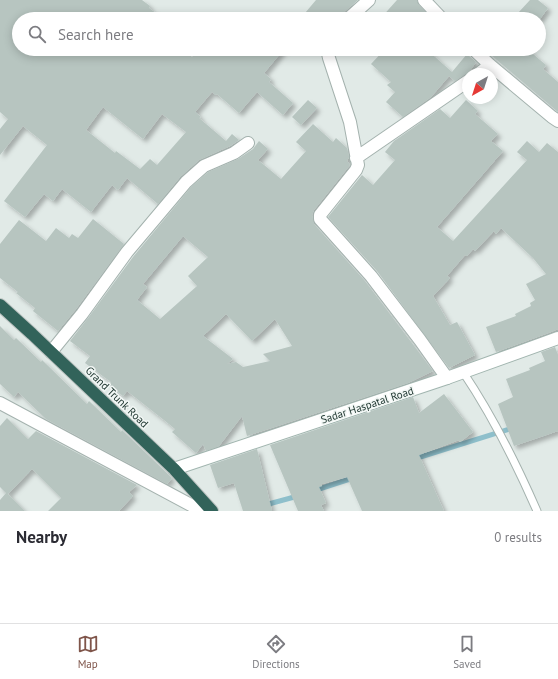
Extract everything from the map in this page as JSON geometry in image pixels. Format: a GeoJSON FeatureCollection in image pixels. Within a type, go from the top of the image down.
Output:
{"type":"FeatureCollection","features":[{"type":"Feature","properties":{"kind":"highway","name":"Grand Trunk Road"},"geometry":{"type":"LineString","coordinates":[[0,305],[174,469],[212,511]]}},
{"type":"Feature","properties":{"kind":"street"},"geometry":{"type":"LineString","coordinates":[[356,12],[369,0]]}},
{"type":"Feature","properties":{"kind":"street"},"geometry":{"type":"LineString","coordinates":[[424,0],[435,12]]}},
{"type":"Feature","properties":{"kind":"street"},"geometry":{"type":"LineString","coordinates":[[329,56],[350,122],[358,165],[356,170],[320,215],[320,219],[371,276],[447,378]]}},
{"type":"Feature","properties":{"kind":"street"},"geometry":{"type":"LineString","coordinates":[[480,56],[558,121]]}},
{"type":"Feature","properties":{"kind":"street"},"geometry":{"type":"LineString","coordinates":[[486,68],[490,65]]}},
{"type":"Feature","properties":{"kind":"street"},"geometry":{"type":"LineString","coordinates":[[356,158],[462,85]]}},
{"type":"Feature","properties":{"kind":"street"},"geometry":{"type":"LineString","coordinates":[[51,352],[82,314],[127,252],[186,182],[204,166],[234,153],[248,143]]}},
{"type":"Feature","properties":{"kind":"street","name":"Sadar Haspatal Road"},"geometry":{"type":"LineString","coordinates":[[174,469],[447,378],[558,338]]}},
{"type":"Feature","properties":{"kind":"street"},"geometry":{"type":"LineString","coordinates":[[0,403],[202,511]]}},
{"type":"Feature","properties":{"kind":"lane"},"geometry":{"type":"LineString","coordinates":[[463,372],[474,388],[504,443],[537,511]]}},
{"type":"Feature","properties":{"kind":"building"},"geometry":{"type":"Polygon","coordinates":[[[0,0],[142,0],[150,6],[149,8],[154,12],[12,12],[12,56],[278,56],[264,73],[271,79],[269,82],[293,103],[283,115],[257,92],[239,113],[217,94],[216,95],[212,92],[195,112],[201,117],[199,118],[226,141],[232,134],[239,140],[230,146],[199,160],[180,177],[158,204],[127,178],[118,190],[112,185],[91,212],[62,189],[53,201],[44,194],[25,217],[4,201],[47,145],[23,126],[0,155],[0,129],[8,119],[0,112],[0,0]],[[103,107],[86,130],[115,153],[116,151],[140,169],[150,159],[157,165],[186,132],[162,114],[143,139],[103,107]]]}},
{"type":"Feature","properties":{"kind":"building"},"geometry":{"type":"Polygon","coordinates":[[[316,0],[358,0],[344,12],[306,12],[316,0]]]}},
{"type":"Feature","properties":{"kind":"building"},"geometry":{"type":"Polygon","coordinates":[[[397,0],[417,0],[419,5],[426,12],[386,12],[397,0]]]}},
{"type":"Feature","properties":{"kind":"building"},"geometry":{"type":"Polygon","coordinates":[[[530,0],[538,0],[548,8],[545,12],[519,12],[530,0]]]}},
{"type":"Feature","properties":{"kind":"building"},"geometry":{"type":"Polygon","coordinates":[[[378,56],[434,56],[452,72],[465,56],[469,56],[476,62],[472,68],[462,68],[462,76],[455,81],[449,76],[431,97],[403,117],[386,102],[395,92],[387,85],[391,82],[371,64],[378,56]]]}},
{"type":"Feature","properties":{"kind":"building"},"geometry":{"type":"Polygon","coordinates":[[[492,56],[535,56],[546,65],[543,69],[558,82],[558,112],[492,56]]]}},
{"type":"Feature","properties":{"kind":"building"},"geometry":{"type":"Polygon","coordinates":[[[308,100],[317,108],[301,125],[292,117],[308,100]]]}},
{"type":"Feature","properties":{"kind":"building"},"geometry":{"type":"Polygon","coordinates":[[[462,104],[470,104],[478,111],[475,114],[498,134],[491,141],[503,151],[437,227],[453,241],[527,160],[517,152],[527,141],[539,152],[547,143],[558,152],[558,329],[496,352],[486,327],[516,316],[515,314],[531,306],[530,303],[535,300],[526,284],[546,274],[533,258],[501,228],[496,234],[494,231],[475,251],[473,249],[467,256],[465,255],[447,276],[450,278],[433,296],[450,325],[457,322],[475,355],[449,368],[377,271],[328,217],[362,175],[373,185],[395,160],[385,152],[394,141],[440,109],[450,118],[462,104]]]}},
{"type":"Feature","properties":{"kind":"building"},"geometry":{"type":"Polygon","coordinates":[[[313,124],[333,142],[336,138],[347,148],[349,157],[347,161],[350,165],[314,210],[312,215],[314,224],[365,281],[433,371],[408,383],[247,436],[242,416],[219,446],[206,451],[203,444],[196,453],[172,432],[175,429],[127,391],[123,396],[109,385],[111,382],[85,363],[90,356],[70,341],[133,257],[191,187],[208,172],[238,159],[253,149],[259,141],[268,149],[258,160],[281,179],[306,151],[296,142],[313,124]],[[183,236],[143,284],[147,287],[137,300],[160,319],[197,286],[188,276],[208,257],[183,236]],[[226,314],[203,336],[233,359],[227,364],[236,362],[243,367],[270,361],[263,354],[292,346],[275,319],[252,341],[226,314]]]}},
{"type":"Feature","properties":{"kind":"building"},"geometry":{"type":"Polygon","coordinates":[[[93,219],[124,244],[58,331],[33,311],[35,308],[0,278],[0,244],[19,220],[46,241],[56,228],[69,238],[72,234],[78,238],[93,219]]]}},
{"type":"Feature","properties":{"kind":"building"},"geometry":{"type":"Polygon","coordinates":[[[0,326],[14,340],[16,338],[41,362],[42,360],[87,404],[89,401],[121,432],[122,430],[172,478],[167,484],[46,419],[18,392],[14,397],[0,384],[0,326]]]}},
{"type":"Feature","properties":{"kind":"building"},"geometry":{"type":"Polygon","coordinates":[[[555,347],[558,355],[558,431],[514,446],[498,404],[513,397],[506,379],[530,370],[529,368],[545,361],[541,352],[555,347]]]}},
{"type":"Feature","properties":{"kind":"building"},"geometry":{"type":"Polygon","coordinates":[[[444,394],[473,432],[460,442],[459,440],[419,455],[444,511],[362,511],[347,477],[322,484],[322,486],[319,487],[326,503],[321,505],[324,511],[298,511],[270,445],[413,397],[419,413],[444,394]]]}},
{"type":"Feature","properties":{"kind":"building"},"geometry":{"type":"Polygon","coordinates":[[[7,418],[28,439],[36,431],[137,485],[129,492],[133,496],[119,511],[48,511],[61,498],[32,469],[8,494],[25,511],[0,511],[0,500],[6,493],[0,487],[0,426],[7,418]]]}},
{"type":"Feature","properties":{"kind":"building"},"geometry":{"type":"Polygon","coordinates":[[[257,449],[272,511],[243,511],[234,483],[218,488],[210,465],[257,449]]]}},
{"type":"Feature","properties":{"kind":"waterway"},"geometry":{"type":"LineString","coordinates":[[414,459],[513,428]]}},
{"type":"Feature","properties":{"kind":"waterway"},"geometry":{"type":"LineString","coordinates":[[313,491],[353,478]]}},
{"type":"Feature","properties":{"kind":"waterway"},"geometry":{"type":"LineString","coordinates":[[265,505],[298,496]]}}]}
